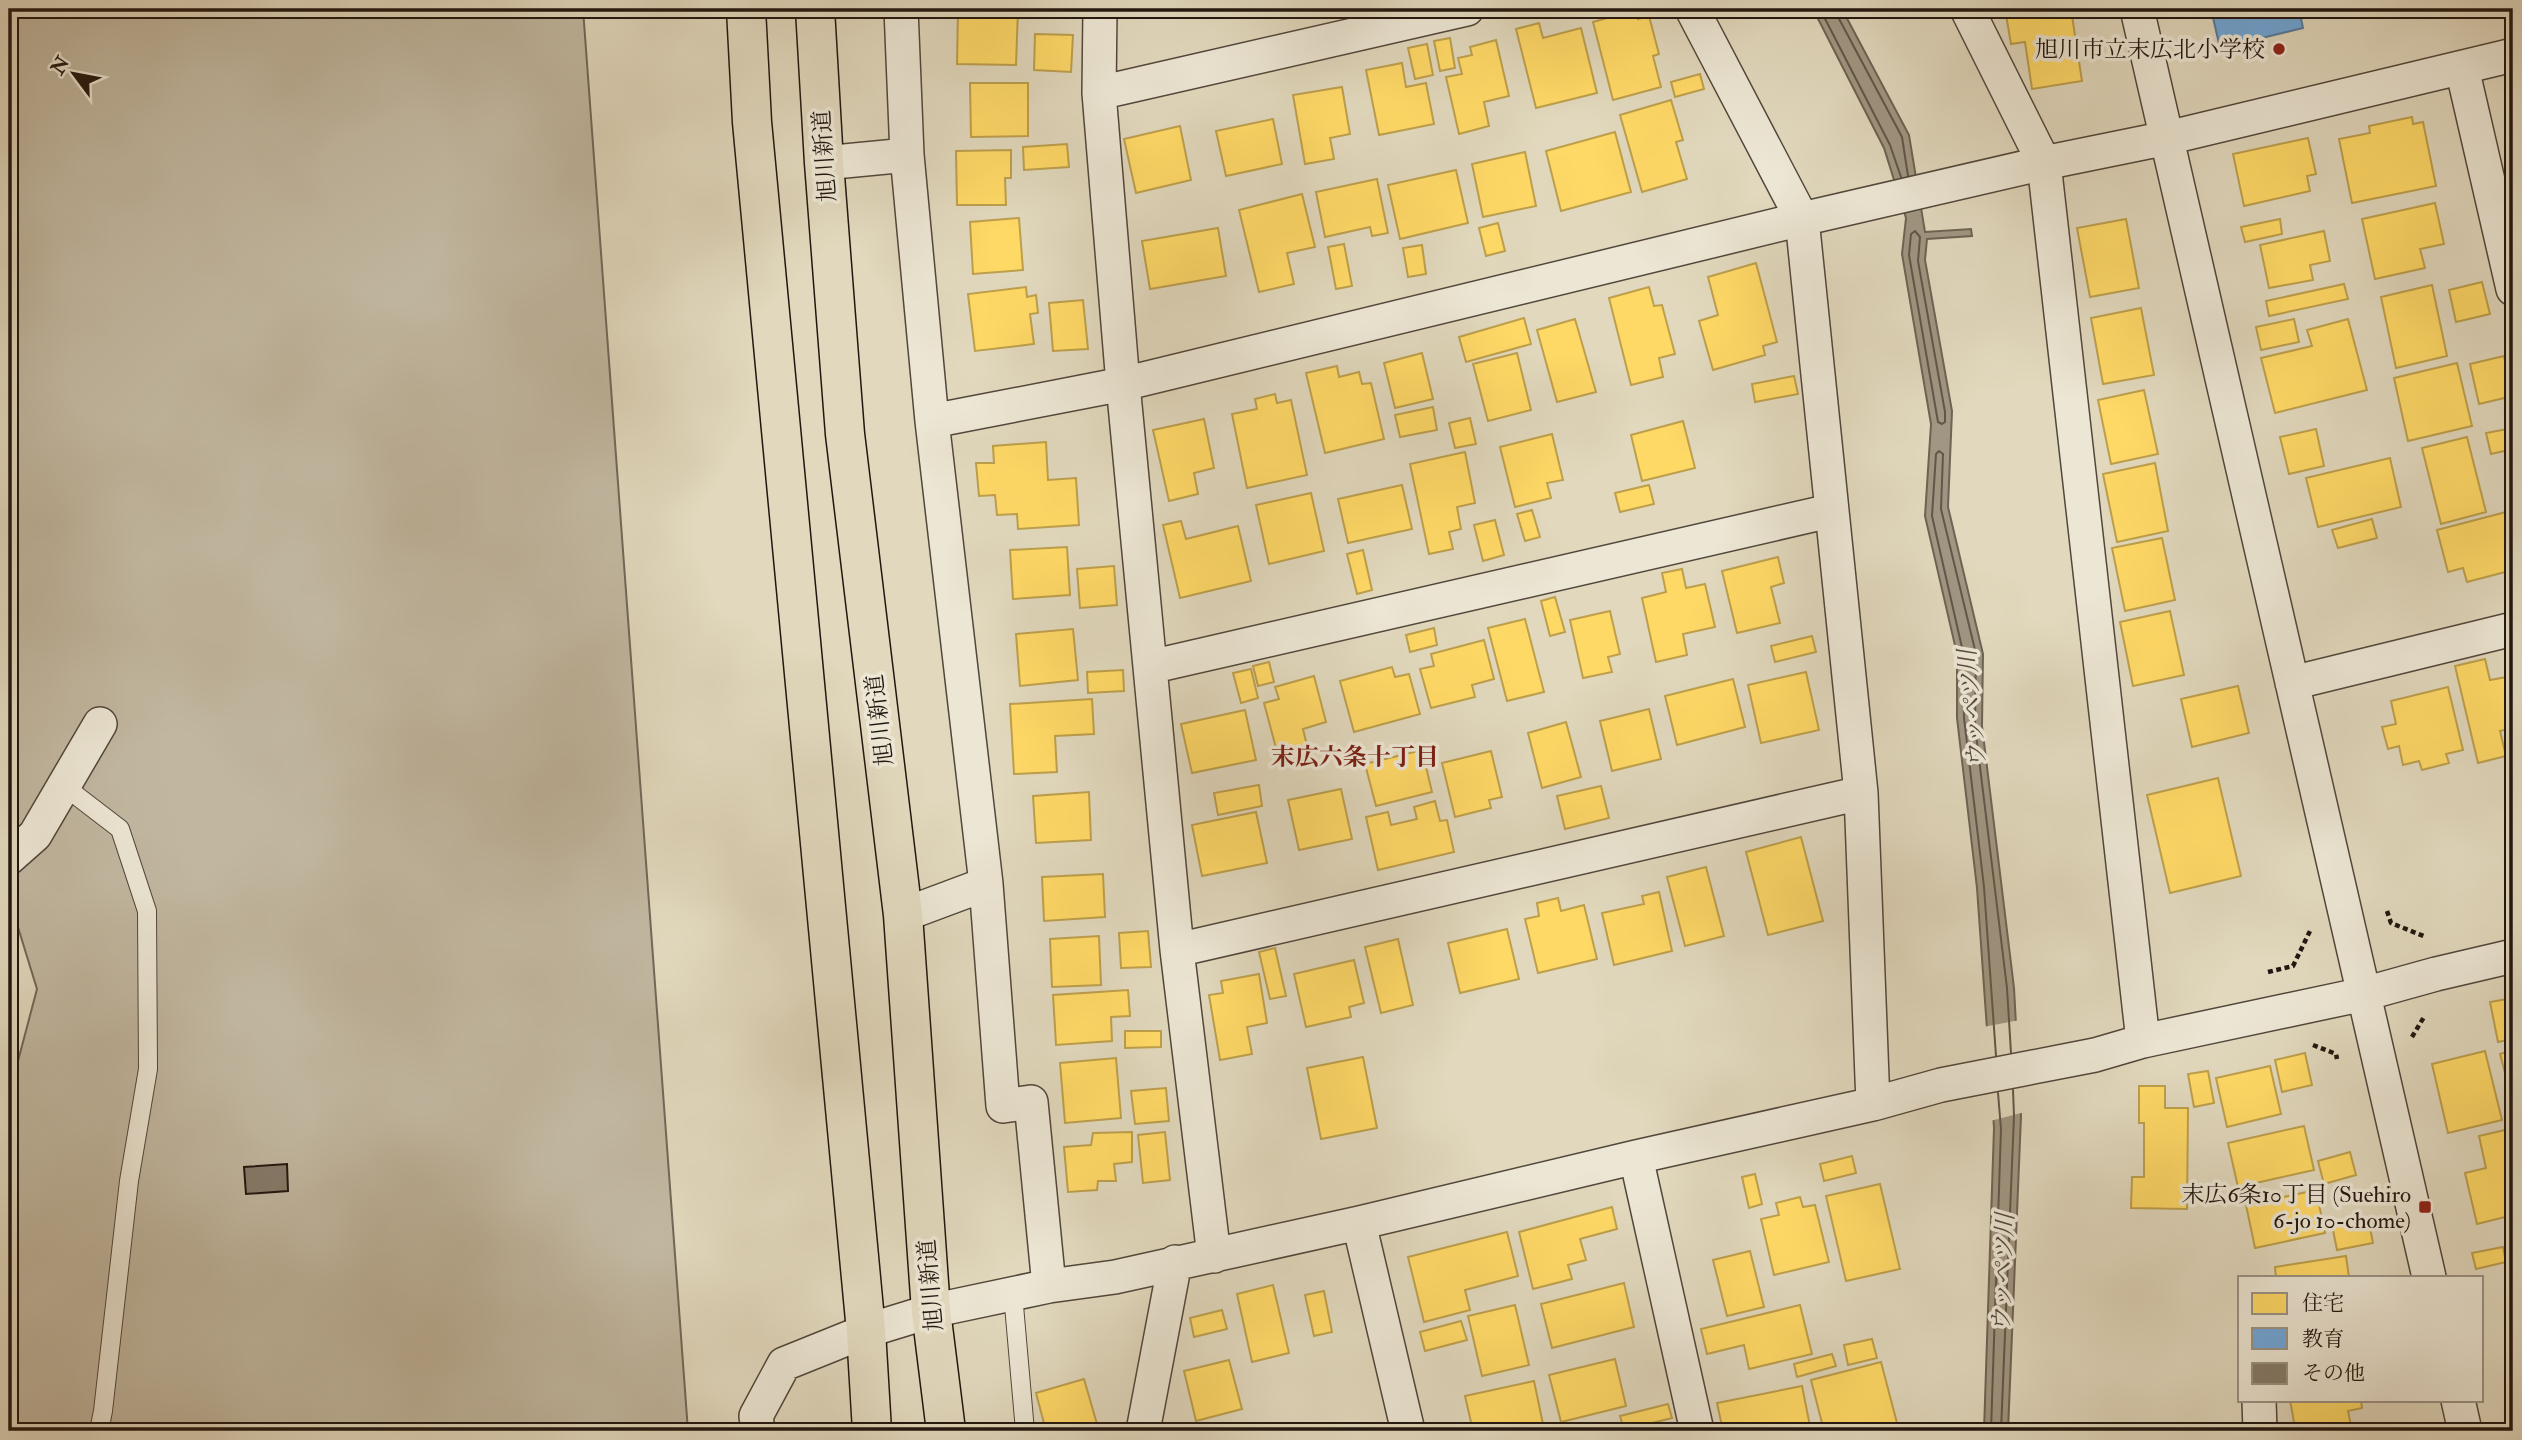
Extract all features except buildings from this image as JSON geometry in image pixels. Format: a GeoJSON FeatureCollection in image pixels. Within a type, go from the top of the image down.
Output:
{"type":"FeatureCollection","features":[{"type":"Feature","properties":{"kind":"highway"},"geometry":{"type":"LineString","coordinates":[[746,9],[753,136],[866,1331],[872,1431]]}},
{"type":"Feature","properties":{"kind":"highway","name":"旭川新道"},"geometry":{"type":"LineString","coordinates":[[815,9],[845,434],[903,915],[931,1311],[946,1431]]}},
{"type":"Feature","properties":{"kind":"street"},"geometry":{"type":"LineString","coordinates":[[901,9],[907,155],[932,421],[986,884],[1003,1106],[1031,1102],[1049,1286]]}},
{"type":"Feature","properties":{"kind":"street"},"geometry":{"type":"LineString","coordinates":[[1100,9],[1099,93],[1123,384],[1178,950],[1214,1256]]}},
{"type":"Feature","properties":{"kind":"street"},"geometry":{"type":"LineString","coordinates":[[1099,93],[1467,9]]}},
{"type":"Feature","properties":{"kind":"street"},"geometry":{"type":"LineString","coordinates":[[1692,9],[1802,219],[1861,793],[1873,1104]]}},
{"type":"Feature","properties":{"kind":"street"},"geometry":{"type":"LineString","coordinates":[[1967,9],[2044,163],[2143,1041]]}},
{"type":"Feature","properties":{"kind":"street"},"geometry":{"type":"LineString","coordinates":[[2137,9],[2429,1276]]}},
{"type":"Feature","properties":{"kind":"street"},"geometry":{"type":"LineString","coordinates":[[932,421],[1123,384],[1802,219],[2044,163],[2167,138],[2513,55]]}},
{"type":"Feature","properties":{"kind":"street"},"geometry":{"type":"LineString","coordinates":[[2462,68],[2513,289]]}},
{"type":"Feature","properties":{"kind":"street"},"geometry":{"type":"LineString","coordinates":[[824,163],[907,155]]}},
{"type":"Feature","properties":{"kind":"street"},"geometry":{"type":"LineString","coordinates":[[1150,667],[1830,511]]}},
{"type":"Feature","properties":{"kind":"street"},"geometry":{"type":"LineString","coordinates":[[2292,683],[2513,629]]}},
{"type":"Feature","properties":{"kind":"street"},"geometry":{"type":"LineString","coordinates":[[9,858],[35,835],[100,724]]}},
{"type":"Feature","properties":{"kind":"street"},"geometry":{"type":"LineString","coordinates":[[1178,950],[1861,793]]}},
{"type":"Feature","properties":{"kind":"street"},"geometry":{"type":"LineString","coordinates":[[903,915],[986,884]]}},
{"type":"Feature","properties":{"kind":"street"},"geometry":{"type":"LineString","coordinates":[[758,1431],[756,1416],[784,1364],[866,1331],[931,1311],[1049,1286],[1115,1278],[1175,1262],[1214,1256],[1873,1104],[1941,1085],[2095,1055],[2143,1041],[2364,994],[2513,956]]}},
{"type":"Feature","properties":{"kind":"street"},"geometry":{"type":"LineString","coordinates":[[1636,1157],[1697,1431]]}},
{"type":"Feature","properties":{"kind":"street"},"geometry":{"type":"LineString","coordinates":[[1359,1223],[1408,1431]]}},
{"type":"Feature","properties":{"kind":"street"},"geometry":{"type":"LineString","coordinates":[[1143,1431],[1175,1262]]}},
{"type":"Feature","properties":{"kind":"street"},"geometry":{"type":"LineString","coordinates":[[2259,1402],[2260,1431]]}},
{"type":"Feature","properties":{"kind":"street"},"geometry":{"type":"LineString","coordinates":[[2458,1402],[2465,1431]]}},
{"type":"Feature","properties":{"kind":"lane"},"geometry":{"type":"LineString","coordinates":[[64,786],[120,830],[147,911],[148,1069],[129,1181],[99,1431]]}},
{"type":"Feature","properties":{"kind":"lane"},"geometry":{"type":"LineString","coordinates":[[1013,1294],[1026,1431]]}},
{"type":"Feature","properties":{"kind":"path"},"geometry":{"type":"LineString","coordinates":[[2338,1062],[2336,1054],[2306,1042],[2293,966],[2311,930],[2347,919]]}},
{"type":"Feature","properties":{"kind":"path"},"geometry":{"type":"LineString","coordinates":[[2267,972],[2293,966]]}},
{"type":"Feature","properties":{"kind":"shaded area"},"geometry":{"type":"Polygon","coordinates":[[[9,9],[583,9],[688,1431],[9,1431],[9,1095],[37,989],[9,898],[9,9]]]}},
{"type":"Feature","properties":{"kind":"water","name":"ウッペツ川"},"geometry":{"type":"Polygon","coordinates":[[[1813,9],[1842,9],[1909,135],[1925,232],[1971,229],[1972,236],[1927,239],[1925,260],[1952,411],[1948,507],[1983,654],[1982,726],[2014,988],[2021,1116],[2008,1431],[1984,1431],[1994,1128],[1977,888],[1957,718],[1957,654],[1925,516],[1931,424],[1902,254],[1906,218],[1884,148],[1813,9]]]}},
{"type":"Feature","properties":{"kind":"pier"},"geometry":{"type":"Polygon","coordinates":[[[2020,1020],[2025,1112],[1990,1121],[1983,1027],[2020,1020]]]}},
{"type":"Feature","properties":{"kind":"place","name":"旭川市立末広北小学校"},"geometry":{"type":"Point","coordinates":[2279,49]}},
{"type":"Feature","properties":{"kind":"place","name":"末広6条10丁目 (Suehiro 6-jo 10-chome)"},"geometry":{"type":"Point","coordinates":[2425,1207]}},
{"type":"Feature","properties":{"kind":"district","name":"末広六条十丁目"},"geometry":{"type":"Point","coordinates":[1355,757]}}]}
